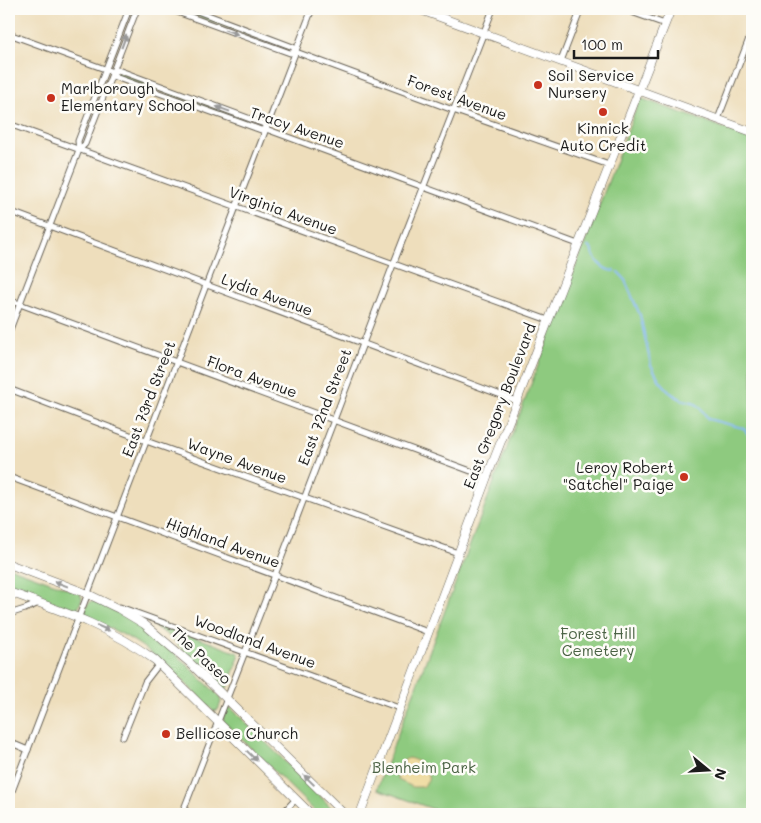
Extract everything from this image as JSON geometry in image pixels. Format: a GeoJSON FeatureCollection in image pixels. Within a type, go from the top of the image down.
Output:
{"type":"FeatureCollection","features":[{"type":"Feature","properties":{"kind":"main road"},"geometry":{"type":"LineString","coordinates":[[418,9],[752,132]]}},
{"type":"Feature","properties":{"kind":"main road","name":"East Gregory Boulevard"},"geometry":{"type":"LineString","coordinates":[[360,814],[487,477],[671,9]]}},
{"type":"Feature","properties":{"kind":"main road","name":"The Paseo"},"geometry":{"type":"LineString","coordinates":[[9,564],[102,600],[129,614],[164,640],[344,814]]}},
{"type":"Feature","properties":{"kind":"main road"},"geometry":{"type":"LineString","coordinates":[[9,592],[78,618],[127,640],[159,664],[311,814]]}},
{"type":"Feature","properties":{"kind":"street"},"geometry":{"type":"LineString","coordinates":[[9,332],[78,150],[78,141],[129,9]]}},
{"type":"Feature","properties":{"kind":"street"},"geometry":{"type":"LineString","coordinates":[[78,150],[85,144],[137,9]]}},
{"type":"Feature","properties":{"kind":"street"},"geometry":{"type":"LineString","coordinates":[[168,9],[290,53],[296,52],[293,46],[192,9]]}},
{"type":"Feature","properties":{"kind":"street","name":"East 73rd Street"},"geometry":{"type":"LineString","coordinates":[[9,799],[312,9]]}},
{"type":"Feature","properties":{"kind":"street","name":"East 72nd Street"},"geometry":{"type":"LineString","coordinates":[[182,814],[493,9]]}},
{"type":"Feature","properties":{"kind":"street"},"geometry":{"type":"LineString","coordinates":[[561,61],[581,9]]}},
{"type":"Feature","properties":{"kind":"street"},"geometry":{"type":"LineString","coordinates":[[623,9],[665,24]]}},
{"type":"Feature","properties":{"kind":"street"},"geometry":{"type":"LineString","coordinates":[[718,119],[752,32]]}},
{"type":"Feature","properties":{"kind":"street","name":"Tracy Avenue"},"geometry":{"type":"LineString","coordinates":[[9,34],[113,72],[115,77],[261,130],[266,129],[578,244]]}},
{"type":"Feature","properties":{"kind":"street","name":"Forest Avenue"},"geometry":{"type":"LineString","coordinates":[[296,52],[609,165]]}},
{"type":"Feature","properties":{"kind":"street","name":"Virginia Avenue"},"geometry":{"type":"LineString","coordinates":[[9,124],[548,320]]}},
{"type":"Feature","properties":{"kind":"street","name":"Lydia Avenue"},"geometry":{"type":"LineString","coordinates":[[9,211],[517,401]]}},
{"type":"Feature","properties":{"kind":"street","name":"Flora Avenue"},"geometry":{"type":"LineString","coordinates":[[9,300],[487,477]]}},
{"type":"Feature","properties":{"kind":"street","name":"Wayne Avenue"},"geometry":{"type":"LineString","coordinates":[[9,389],[146,441],[458,553]]}},
{"type":"Feature","properties":{"kind":"street","name":"Highland Avenue"},"geometry":{"type":"LineString","coordinates":[[9,477],[428,632]]}},
{"type":"Feature","properties":{"kind":"street","name":"Woodland Avenue"},"geometry":{"type":"LineString","coordinates":[[102,600],[399,708]]}},
{"type":"Feature","properties":{"kind":"street"},"geometry":{"type":"LineString","coordinates":[[9,614],[39,603]]}},
{"type":"Feature","properties":{"kind":"street"},"geometry":{"type":"LineString","coordinates":[[123,737],[142,689],[159,664]]}},
{"type":"Feature","properties":{"kind":"street"},"geometry":{"type":"LineString","coordinates":[[9,742],[28,750]]}},
{"type":"Feature","properties":{"kind":"street"},"geometry":{"type":"LineString","coordinates":[[282,814],[296,800]]}},
{"type":"Feature","properties":{"kind":"green space"},"geometry":{"type":"Polygon","coordinates":[[[177,9],[185,9],[289,46],[290,49],[288,50],[177,9]]]}},
{"type":"Feature","properties":{"kind":"green space"},"geometry":{"type":"Polygon","coordinates":[[[117,72],[259,124],[259,126],[118,76],[115,73],[117,72]]]}},
{"type":"Feature","properties":{"kind":"green space","name":"Forest Hill Cemetery"},"geometry":{"type":"Polygon","coordinates":[[[640,98],[752,138],[752,814],[447,814],[377,789],[640,98]]]}},
{"type":"Feature","properties":{"kind":"green space"},"geometry":{"type":"Polygon","coordinates":[[[9,567],[80,593],[82,598],[78,609],[71,612],[9,589],[9,567]]]}},
{"type":"Feature","properties":{"kind":"green space"},"geometry":{"type":"Polygon","coordinates":[[[93,601],[111,608],[145,629],[176,655],[219,696],[221,702],[218,710],[213,711],[145,648],[122,634],[85,616],[86,607],[93,601]]]}},
{"type":"Feature","properties":{"kind":"green space"},"geometry":{"type":"Polygon","coordinates":[[[156,622],[238,653],[239,657],[227,688],[223,689],[169,636],[154,626],[156,622]]]}},
{"type":"Feature","properties":{"kind":"green space"},"geometry":{"type":"Polygon","coordinates":[[[229,707],[338,814],[318,814],[224,722],[223,718],[226,708],[229,707]]]}},
{"type":"Feature","properties":{"kind":"sand"},"geometry":{"type":"Polygon","coordinates":[[[408,758],[420,763],[426,769],[428,781],[423,787],[413,787],[398,780],[397,773],[399,767],[408,758]]]}},
{"type":"Feature","properties":{"kind":"waterway"},"geometry":{"type":"LineString","coordinates":[[588,247],[591,248],[599,263],[606,269],[614,271]]}},
{"type":"Feature","properties":{"kind":"waterway"},"geometry":{"type":"LineString","coordinates":[[618,272],[624,278],[640,315],[651,365],[660,381],[672,394],[683,400],[693,402],[700,407],[708,419],[743,428],[752,439]]}},
{"type":"Feature","properties":{"kind":"place","name":"Soil Service Nursery"},"geometry":{"type":"Point","coordinates":[538,85]}},
{"type":"Feature","properties":{"kind":"place","name":"Marlborough Elementary School"},"geometry":{"type":"Point","coordinates":[51,98]}},
{"type":"Feature","properties":{"kind":"place","name":"Kinnick Auto Credit"},"geometry":{"type":"Point","coordinates":[603,112]}},
{"type":"Feature","properties":{"kind":"place","name":"Leroy Robert \"Satchel\" Paige"},"geometry":{"type":"Point","coordinates":[684,477]}},
{"type":"Feature","properties":{"kind":"place","name":"Bellicose Church"},"geometry":{"type":"Point","coordinates":[166,734]}},
{"type":"Feature","properties":{"kind":"park label","name":"Blenheim Park"},"geometry":{"type":"Point","coordinates":[424,768]}}]}
